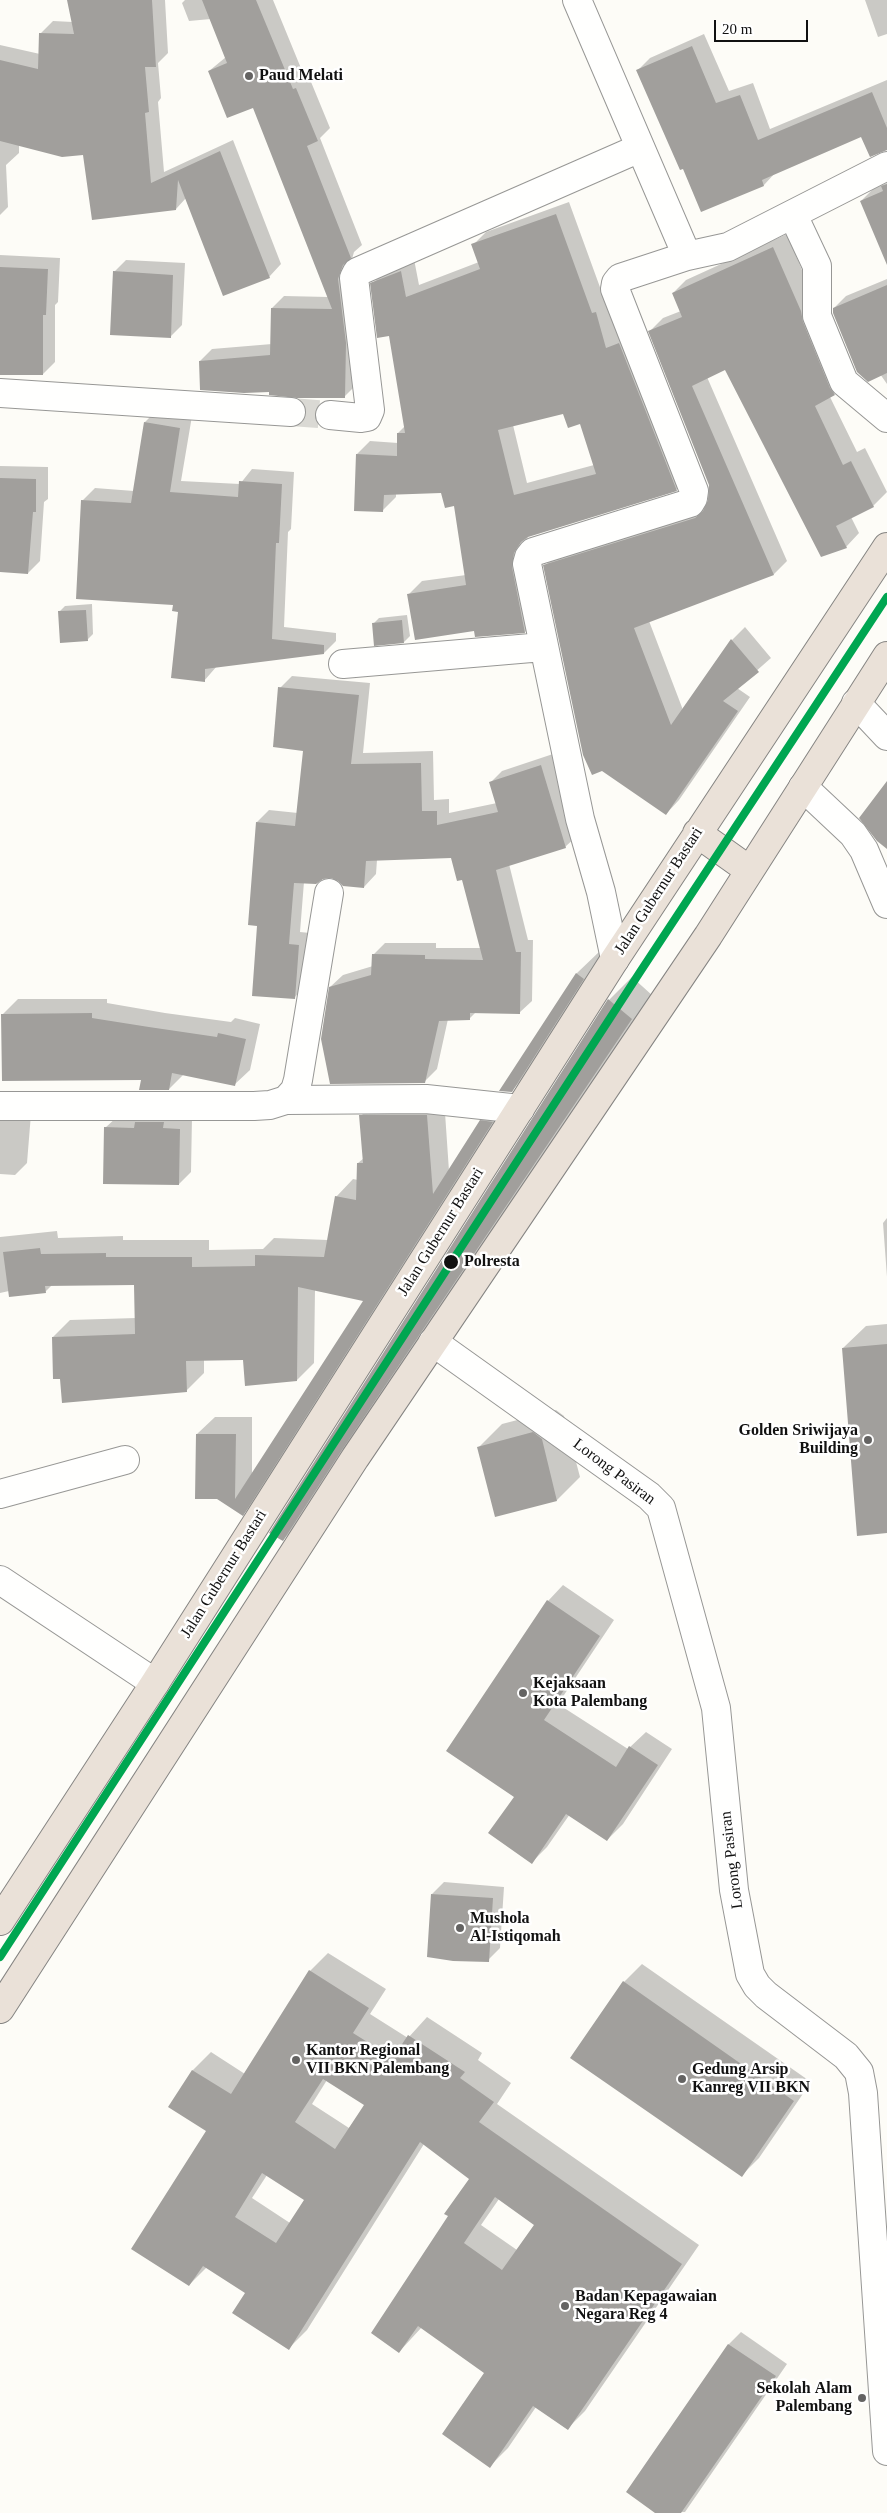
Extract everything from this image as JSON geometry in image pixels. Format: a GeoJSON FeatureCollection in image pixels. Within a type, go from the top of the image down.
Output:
{"type":"FeatureCollection","features":[{"type":"Feature","properties":{"kind":"highway","name":"Jalan Gubernur Bastari"},"geometry":{"type":"LineString","coordinates":[[0,1921],[155,1683],[615,959],[887,547]]}},
{"type":"Feature","properties":{"kind":"highway"},"geometry":{"type":"LineString","coordinates":[[0,2009],[433,1342],[708,936],[887,656]]}},
{"type":"Feature","properties":{"kind":"highway"},"geometry":{"type":"LineString","coordinates":[[697,833],[749,870]]}},
{"type":"Feature","properties":{"kind":"street"},"geometry":{"type":"LineString","coordinates":[[577,0],[687,256]]}},
{"type":"Feature","properties":{"kind":"street"},"geometry":{"type":"LineString","coordinates":[[330,415],[361,418],[367,416],[370,410],[354,278],[357,272],[640,148]]}},
{"type":"Feature","properties":{"kind":"street"},"geometry":{"type":"LineString","coordinates":[[615,959],[601,892],[580,819],[527,564],[533,552],[690,503],[693,498],[694,491],[615,288],[620,278],[687,256],[728,247],[887,166]]}},
{"type":"Feature","properties":{"kind":"street"},"geometry":{"type":"LineString","coordinates":[[793,215],[817,266],[817,316],[844,382],[887,418]]}},
{"type":"Feature","properties":{"kind":"street"},"geometry":{"type":"LineString","coordinates":[[0,393],[291,412]]}},
{"type":"Feature","properties":{"kind":"street"},"geometry":{"type":"LineString","coordinates":[[343,664],[543,647]]}},
{"type":"Feature","properties":{"kind":"street"},"geometry":{"type":"LineString","coordinates":[[856,703],[887,736]]}},
{"type":"Feature","properties":{"kind":"street"},"geometry":{"type":"LineString","coordinates":[[803,787],[853,834],[864,850],[887,904]]}},
{"type":"Feature","properties":{"kind":"street"},"geometry":{"type":"LineString","coordinates":[[286,1100],[298,1080],[329,893]]}},
{"type":"Feature","properties":{"kind":"street"},"geometry":{"type":"LineString","coordinates":[[0,1106],[254,1106],[270,1105],[286,1100],[426,1099],[520,1109]]}},
{"type":"Feature","properties":{"kind":"street","name":"Lorong Pasiran"},"geometry":{"type":"LineString","coordinates":[[433,1342],[649,1496],[661,1508],[668,1523],[716,1708],[734,1890],[750,1974],[757,1986],[766,1995],[846,2056],[859,2072],[883,2330],[887,2451]]}},
{"type":"Feature","properties":{"kind":"street"},"geometry":{"type":"LineString","coordinates":[[0,1494],[126,1460]]}},
{"type":"Feature","properties":{"kind":"street"},"geometry":{"type":"LineString","coordinates":[[0,1580],[155,1683]]}},
{"type":"Feature","properties":{"kind":"building"},"geometry":{"type":"Polygon","coordinates":[[[67,0],[152,0],[156,67],[145,67],[149,112],[145,113],[151,183],[220,151],[270,278],[223,296],[178,180],[176,210],[92,220],[83,155],[62,157],[0,141],[0,60],[38,69],[39,33],[74,34],[67,0]]]}},
{"type":"Feature","properties":{"kind":"building"},"geometry":{"type":"Polygon","coordinates":[[[202,0],[256,0],[293,89],[296,88],[318,141],[307,146],[351,258],[343,265],[338,279],[346,343],[345,398],[297,398],[269,395],[269,392],[244,393],[200,390],[199,361],[270,355],[271,308],[332,309],[253,108],[227,118],[208,71],[227,63],[202,0]]]}},
{"type":"Feature","properties":{"kind":"building"},"geometry":{"type":"Polygon","coordinates":[[[692,46],[716,103],[740,95],[758,140],[872,92],[887,128],[887,150],[870,157],[861,137],[762,180],[764,186],[701,212],[683,169],[680,170],[636,70],[692,46]]]}},
{"type":"Feature","properties":{"kind":"building"},"geometry":{"type":"Polygon","coordinates":[[[887,184],[887,265],[860,201],[883,191],[881,186],[887,184]]]}},
{"type":"Feature","properties":{"kind":"building"},"geometry":{"type":"Polygon","coordinates":[[[556,214],[592,313],[596,312],[606,348],[619,343],[677,491],[528,537],[521,542],[514,553],[512,567],[525,633],[475,637],[474,631],[415,640],[407,594],[466,585],[454,506],[445,508],[441,493],[384,495],[383,512],[354,511],[356,454],[397,456],[397,433],[405,433],[389,336],[377,338],[370,283],[401,271],[406,297],[480,269],[471,244],[556,214]],[[563,414],[498,430],[514,495],[596,474],[580,424],[568,428],[563,414]]]}},
{"type":"Feature","properties":{"kind":"building"},"geometry":{"type":"Polygon","coordinates":[[[773,247],[801,311],[803,322],[830,388],[835,395],[815,406],[843,465],[851,461],[874,507],[836,526],[847,548],[821,557],[725,370],[692,386],[774,575],[634,628],[671,725],[731,639],[759,672],[723,701],[738,711],[666,815],[602,771],[592,775],[583,755],[543,565],[695,518],[703,511],[708,500],[709,485],[648,331],[682,317],[672,293],[773,247]]]}},
{"type":"Feature","properties":{"kind":"building"},"geometry":{"type":"Polygon","coordinates":[[[0,267],[48,269],[46,315],[43,315],[43,375],[0,375],[0,267]]]}},
{"type":"Feature","properties":{"kind":"building"},"geometry":{"type":"Polygon","coordinates":[[[113,271],[173,275],[171,338],[110,335],[113,271]]]}},
{"type":"Feature","properties":{"kind":"building"},"geometry":{"type":"Polygon","coordinates":[[[887,285],[887,373],[868,382],[857,372],[833,313],[833,308],[887,285]]]}},
{"type":"Feature","properties":{"kind":"building"},"geometry":{"type":"Polygon","coordinates":[[[144,422],[180,428],[170,492],[238,497],[239,481],[282,484],[279,543],[276,543],[272,639],[324,645],[324,654],[205,669],[205,682],[171,678],[178,612],[172,611],[173,605],[76,599],[81,500],[131,503],[144,422]]]}},
{"type":"Feature","properties":{"kind":"building"},"geometry":{"type":"Polygon","coordinates":[[[0,478],[36,479],[36,512],[33,512],[28,574],[0,572],[0,478]]]}},
{"type":"Feature","properties":{"kind":"building"},"geometry":{"type":"Polygon","coordinates":[[[86,610],[88,641],[60,643],[58,611],[86,610]]]}},
{"type":"Feature","properties":{"kind":"building"},"geometry":{"type":"Polygon","coordinates":[[[402,620],[404,643],[374,646],[372,623],[402,620]]]}},
{"type":"Feature","properties":{"kind":"building"},"geometry":{"type":"Polygon","coordinates":[[[278,687],[359,695],[351,764],[421,763],[422,811],[437,811],[437,825],[498,812],[489,782],[541,765],[566,848],[496,870],[516,952],[521,952],[520,1014],[470,1013],[470,1020],[439,1021],[425,1083],[330,1084],[321,1039],[329,987],[371,975],[372,954],[425,955],[425,959],[483,960],[462,880],[457,881],[451,858],[366,861],[364,888],[343,886],[331,878],[323,879],[316,884],[294,883],[289,944],[299,945],[295,999],[252,996],[257,926],[248,925],[256,822],[295,826],[303,751],[273,747],[278,687]]]}},
{"type":"Feature","properties":{"kind":"building"},"geometry":{"type":"Polygon","coordinates":[[[887,781],[887,849],[877,841],[859,818],[887,781]]]}},
{"type":"Feature","properties":{"kind":"building"},"geometry":{"type":"Polygon","coordinates":[[[576,973],[584,979],[512,1092],[499,1091],[576,973]]]}},
{"type":"Feature","properties":{"kind":"building"},"geometry":{"type":"Polygon","coordinates":[[[608,999],[632,1019],[342,1450],[283,1541],[269,1533],[608,999]]]}},
{"type":"Feature","properties":{"kind":"building"},"geometry":{"type":"Polygon","coordinates":[[[92,1013],[92,1018],[217,1037],[218,1033],[246,1039],[235,1086],[172,1073],[169,1090],[139,1090],[141,1080],[2,1081],[1,1014],[92,1013]]]}},
{"type":"Feature","properties":{"kind":"building"},"geometry":{"type":"Polygon","coordinates":[[[359,1115],[427,1115],[433,1194],[480,1120],[493,1122],[243,1516],[217,1499],[195,1499],[196,1434],[236,1434],[235,1499],[363,1301],[298,1287],[297,1381],[245,1386],[243,1360],[186,1361],[187,1392],[62,1403],[60,1379],[53,1379],[52,1337],[135,1334],[134,1285],[45,1286],[46,1293],[9,1297],[3,1252],[40,1248],[41,1254],[106,1253],[106,1257],[192,1257],[192,1267],[255,1266],[255,1255],[324,1257],[335,1196],[356,1200],[357,1163],[363,1163],[359,1115]]]}},
{"type":"Feature","properties":{"kind":"building"},"geometry":{"type":"Polygon","coordinates":[[[135,1122],[164,1122],[163,1128],[180,1129],[179,1185],[103,1184],[104,1127],[134,1128],[135,1122]]]}},
{"type":"Feature","properties":{"kind":"building","name":"Golden Sriwijaya Building"},"geometry":{"type":"Polygon","coordinates":[[[887,1344],[887,1533],[857,1536],[842,1348],[887,1344]]]}},
{"type":"Feature","properties":{"kind":"building"},"geometry":{"type":"Polygon","coordinates":[[[533,1432],[542,1439],[557,1501],[495,1517],[477,1447],[533,1432]]]}},
{"type":"Feature","properties":{"kind":"building"},"geometry":{"type":"Polygon","coordinates":[[[547,1600],[600,1636],[544,1720],[616,1767],[629,1746],[658,1765],[607,1841],[566,1814],[532,1864],[488,1833],[514,1797],[446,1751],[547,1600]]]}},
{"type":"Feature","properties":{"kind":"building","name":"Mushola Al-Istiqomah"},"geometry":{"type":"Polygon","coordinates":[[[431,1894],[493,1898],[489,1962],[453,1961],[427,1957],[431,1894]]]}},
{"type":"Feature","properties":{"kind":"building"},"geometry":{"type":"Polygon","coordinates":[[[309,1970],[369,2008],[353,2033],[393,2058],[408,2035],[465,2072],[460,2078],[494,2102],[479,2122],[682,2264],[568,2430],[533,2406],[490,2468],[442,2434],[484,2373],[418,2326],[399,2353],[371,2333],[448,2216],[444,2214],[469,2179],[420,2142],[289,2350],[232,2313],[245,2293],[203,2266],[189,2286],[131,2249],[206,2131],[168,2107],[192,2070],[231,2094],[309,1970]],[[323,2079],[295,2122],[335,2149],[364,2105],[323,2079]],[[262,2173],[235,2217],[276,2243],[304,2200],[262,2173]],[[495,2197],[464,2243],[502,2270],[534,2225],[495,2197]]]}},
{"type":"Feature","properties":{"kind":"building","name":"Gedung Arsip Kanreg VII BKN"},"geometry":{"type":"Polygon","coordinates":[[[623,1981],[794,2101],[742,2177],[570,2058],[623,1981]]]}},
{"type":"Feature","properties":{"kind":"building","name":"Badan Kepagawaian Negara Reg 4"},"geometry":{"type":"Polygon","coordinates":[[[728,2344],[776,2376],[681,2513],[655,2513],[626,2492],[728,2344]]]}},
{"type":"Feature","properties":{"kind":"tunnel"},"geometry":{"type":"LineString","coordinates":[[291,412],[330,415]]}},
{"type":"Feature","properties":{"kind":"transit line"},"geometry":{"type":"LineString","coordinates":[[0,1957],[640,972],[887,597]]}},
{"type":"Feature","properties":{"kind":"place","name":"Paud Melati"},"geometry":{"type":"Point","coordinates":[249,76]}},
{"type":"Feature","properties":{"kind":"place","name":"Polresta"},"geometry":{"type":"Point","coordinates":[451,1262]}},
{"type":"Feature","properties":{"kind":"place","name":"Golden Sriwijaya Building"},"geometry":{"type":"Point","coordinates":[868,1440]}},
{"type":"Feature","properties":{"kind":"place","name":"Kejaksaan Kota Palembang"},"geometry":{"type":"Point","coordinates":[523,1693]}},
{"type":"Feature","properties":{"kind":"place","name":"Mushola Al-Istiqomah"},"geometry":{"type":"Point","coordinates":[460,1928]}},
{"type":"Feature","properties":{"kind":"place","name":"Kantor Regional VII BKN Palembang"},"geometry":{"type":"Point","coordinates":[296,2060]}},
{"type":"Feature","properties":{"kind":"place","name":"Gedung Arsip Kanreg VII BKN"},"geometry":{"type":"Point","coordinates":[682,2079]}},
{"type":"Feature","properties":{"kind":"place","name":"Badan Kepagawaian Negara Reg 4"},"geometry":{"type":"Point","coordinates":[565,2306]}},
{"type":"Feature","properties":{"kind":"place","name":"Sekolah Alam Palembang"},"geometry":{"type":"Point","coordinates":[862,2398]}}]}
